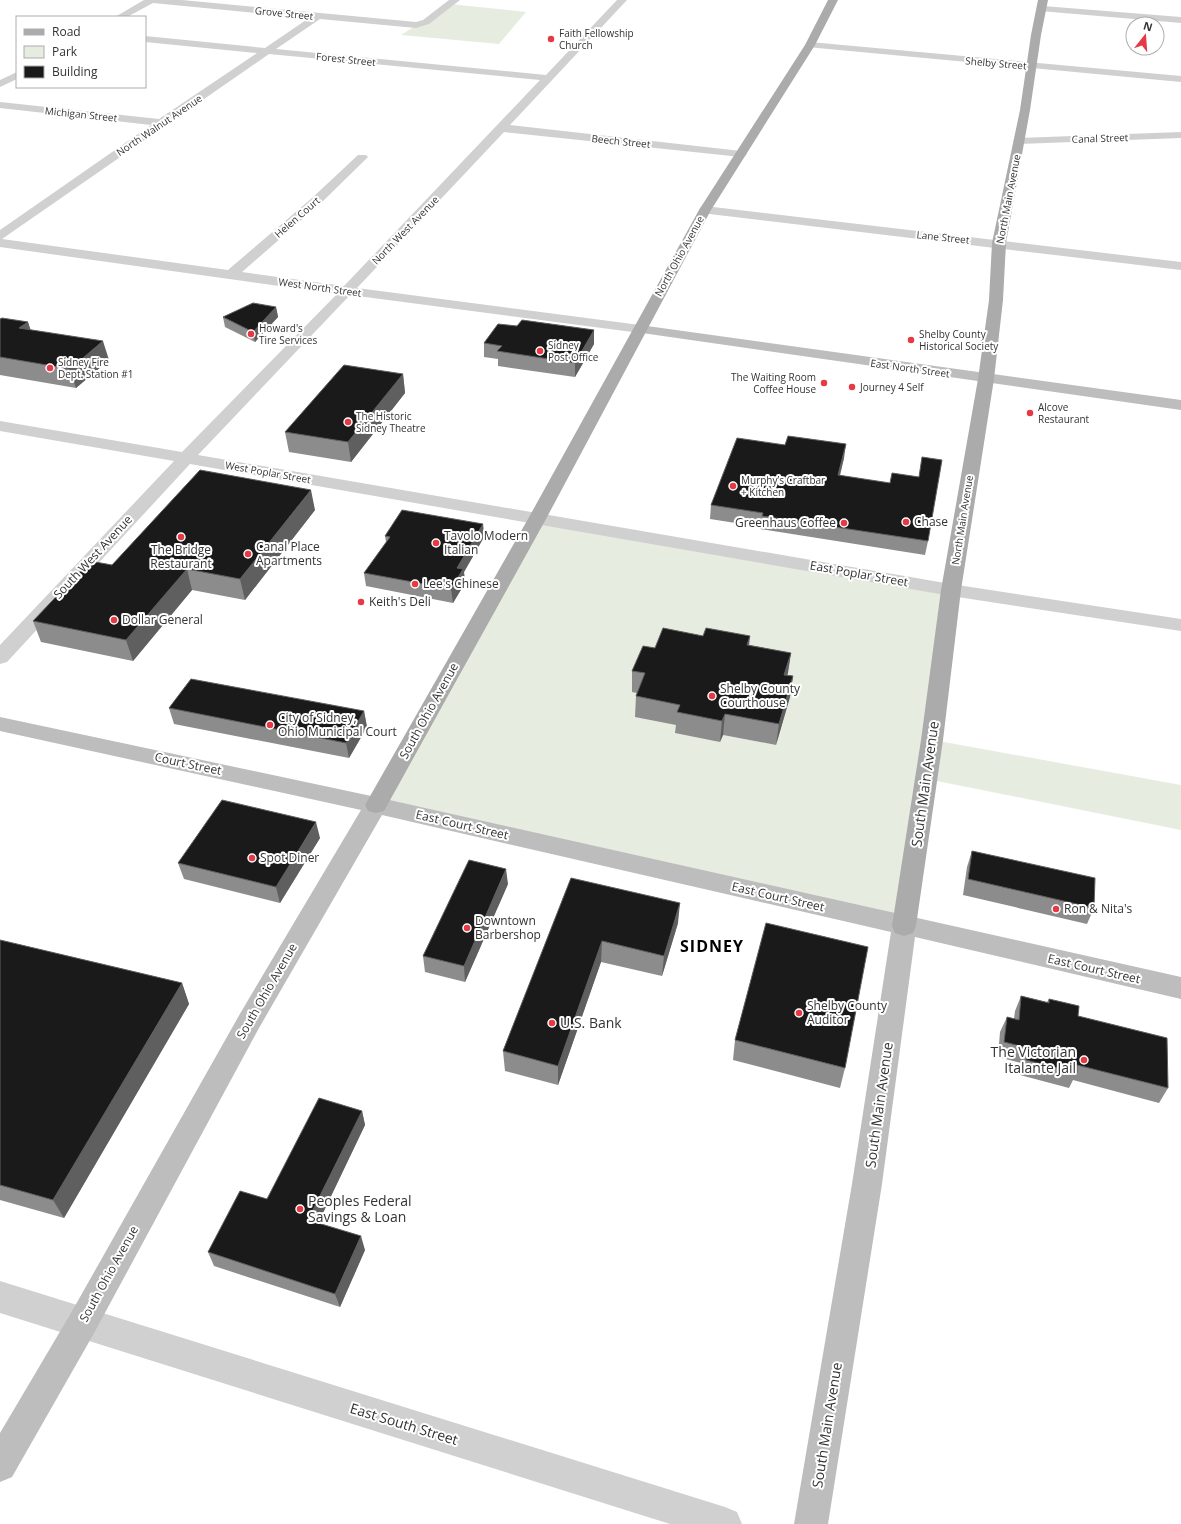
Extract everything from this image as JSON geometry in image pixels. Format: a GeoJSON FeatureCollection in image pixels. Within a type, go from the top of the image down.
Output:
{"type":"FeatureCollection","features":[{"type":"Feature","properties":{"kind":"main road","name":"North Ohio Avenue"},"geometry":{"type":"LineString","coordinates":[[537,519],[704,210],[810,46],[834,0]]}},
{"type":"Feature","properties":{"kind":"main road","name":"North Main Avenue"},"geometry":{"type":"LineString","coordinates":[[952,590],[986,379],[996,300],[999,243],[1026,110],[1031,66],[1043,4]]}},
{"type":"Feature","properties":{"kind":"main road","name":"East North Street"},"geometry":{"type":"LineString","coordinates":[[640,329],[986,379],[1181,405]]}},
{"type":"Feature","properties":{"kind":"main road","name":"South Ohio Avenue"},"geometry":{"type":"LineString","coordinates":[[0,1465],[82,1324],[250,1020],[376,805],[537,519]]}},
{"type":"Feature","properties":{"kind":"main road","name":"South Main Avenue"},"geometry":{"type":"LineString","coordinates":[[811,1524],[867,1184],[932,740],[952,590]]}},
{"type":"Feature","properties":{"kind":"main road","name":"Court Street"},"geometry":{"type":"LineString","coordinates":[[0,724],[376,805]]}},
{"type":"Feature","properties":{"kind":"main road","name":"East Court Street"},"geometry":{"type":"LineString","coordinates":[[376,805],[1181,988]]}},
{"type":"Feature","properties":{"kind":"street","name":"Grove Street"},"geometry":{"type":"LineString","coordinates":[[152,0],[416,25],[426,22],[455,0]]}},
{"type":"Feature","properties":{"kind":"street"},"geometry":{"type":"LineString","coordinates":[[122,16],[152,0]]}},
{"type":"Feature","properties":{"kind":"street","name":"North West Avenue"},"geometry":{"type":"LineString","coordinates":[[186,458],[347,291],[622,0]]}},
{"type":"Feature","properties":{"kind":"street"},"geometry":{"type":"LineString","coordinates":[[1043,4],[1181,20]]}},
{"type":"Feature","properties":{"kind":"street","name":"North Walnut Avenue"},"geometry":{"type":"LineString","coordinates":[[0,236],[318,16]]}},
{"type":"Feature","properties":{"kind":"street","name":"Forest Street"},"geometry":{"type":"LineString","coordinates":[[146,39],[547,78]]}},
{"type":"Feature","properties":{"kind":"street","name":"Shelby Street"},"geometry":{"type":"LineString","coordinates":[[810,46],[1181,79]]}},
{"type":"Feature","properties":{"kind":"street"},"geometry":{"type":"LineString","coordinates":[[0,84],[16,76]]}},
{"type":"Feature","properties":{"kind":"street","name":"Michigan Street"},"geometry":{"type":"LineString","coordinates":[[0,105],[162,123]]}},
{"type":"Feature","properties":{"kind":"street","name":"Beech Street"},"geometry":{"type":"LineString","coordinates":[[502,128],[741,154]]}},
{"type":"Feature","properties":{"kind":"street","name":"Canal Street"},"geometry":{"type":"LineString","coordinates":[[1019,141],[1181,135]]}},
{"type":"Feature","properties":{"kind":"street","name":"Helen Court"},"geometry":{"type":"LineString","coordinates":[[231,275],[316,201],[362,157]]}},
{"type":"Feature","properties":{"kind":"street","name":"Lane Street"},"geometry":{"type":"LineString","coordinates":[[704,210],[999,243],[1181,266]]}},
{"type":"Feature","properties":{"kind":"street","name":"West North Street"},"geometry":{"type":"LineString","coordinates":[[0,243],[347,291],[640,329]]}},
{"type":"Feature","properties":{"kind":"street","name":"West Poplar Street"},"geometry":{"type":"LineString","coordinates":[[0,426],[537,519]]}},
{"type":"Feature","properties":{"kind":"street","name":"South West Avenue"},"geometry":{"type":"LineString","coordinates":[[0,657],[186,458]]}},
{"type":"Feature","properties":{"kind":"street","name":"East Poplar Street"},"geometry":{"type":"LineString","coordinates":[[537,519],[952,590],[1181,625]]}},
{"type":"Feature","properties":{"kind":"street","name":"East South Street"},"geometry":{"type":"LineString","coordinates":[[0,1297],[82,1324],[725,1524]]}},
{"type":"Feature","properties":{"kind":"green space"},"geometry":{"type":"Polygon","coordinates":[[[450,4],[526,12],[499,44],[401,35],[450,4]]]}},
{"type":"Feature","properties":{"kind":"green space"},"geometry":{"type":"Polygon","coordinates":[[[537,519],[951,590],[933,740],[1181,785],[1181,830],[927,779],[904,926],[376,805],[537,519]],[[787,673],[632,691],[644,694],[678,725],[720,742],[723,735],[776,745],[790,697],[785,683],[787,673]]]}},
{"type":"Feature","properties":{"kind":"building"},"geometry":{"type":"Polygon","coordinates":[[[253,303],[276,307],[253,332],[223,317],[253,303]]]}},
{"type":"Feature","properties":{"kind":"building"},"geometry":{"type":"Polygon","coordinates":[[[2,318],[28,322],[19,328],[103,341],[70,369],[0,357],[0,319],[2,318]]]}},
{"type":"Feature","properties":{"kind":"building"},"geometry":{"type":"Polygon","coordinates":[[[522,320],[594,330],[575,363],[497,351],[502,346],[484,343],[498,324],[517,326],[522,320]]]}},
{"type":"Feature","properties":{"kind":"building"},"geometry":{"type":"Polygon","coordinates":[[[344,365],[403,374],[348,442],[285,432],[344,365]]]}},
{"type":"Feature","properties":{"kind":"building"},"geometry":{"type":"Polygon","coordinates":[[[788,436],[846,444],[838,475],[890,483],[892,473],[919,477],[922,457],[942,460],[928,541],[762,516],[763,513],[711,505],[737,438],[785,445],[788,436]]]}},
{"type":"Feature","properties":{"kind":"building"},"geometry":{"type":"Polygon","coordinates":[[[200,470],[311,490],[240,579],[187,569],[126,640],[33,621],[90,561],[112,565],[200,470]]]}},
{"type":"Feature","properties":{"kind":"building"},"geometry":{"type":"Polygon","coordinates":[[[402,510],[483,524],[457,568],[463,569],[451,589],[364,573],[390,537],[385,536],[402,510]]]}},
{"type":"Feature","properties":{"kind":"building","name":"Shelby County Courthouse"},"geometry":{"type":"Polygon","coordinates":[[[663,628],[703,636],[706,628],[750,636],[747,645],[791,653],[784,675],[793,676],[779,724],[725,714],[722,721],[677,712],[680,705],[636,696],[645,673],[632,671],[643,646],[655,648],[663,628]]]}},
{"type":"Feature","properties":{"kind":"building"},"geometry":{"type":"Polygon","coordinates":[[[191,679],[364,711],[346,743],[169,708],[191,679]]]}},
{"type":"Feature","properties":{"kind":"building","name":"Spot Diner"},"geometry":{"type":"Polygon","coordinates":[[[222,800],[316,822],[276,887],[178,863],[222,800]]]}},
{"type":"Feature","properties":{"kind":"building"},"geometry":{"type":"Polygon","coordinates":[[[972,851],[1095,878],[1094,908],[968,879],[972,851]]]}},
{"type":"Feature","properties":{"kind":"building","name":"Downtown Barbershop"},"geometry":{"type":"Polygon","coordinates":[[[469,860],[506,869],[464,966],[423,956],[469,860]]]}},
{"type":"Feature","properties":{"kind":"building","name":"U.S. Bank"},"geometry":{"type":"Polygon","coordinates":[[[571,878],[680,903],[664,956],[602,941],[558,1066],[503,1051],[571,878]]]}},
{"type":"Feature","properties":{"kind":"building","name":"Shelby County Auditor"},"geometry":{"type":"Polygon","coordinates":[[[766,923],[868,947],[845,1068],[735,1040],[766,923]]]}},
{"type":"Feature","properties":{"kind":"building"},"geometry":{"type":"Polygon","coordinates":[[[0,940],[182,983],[53,1200],[0,1185],[0,940]]]}},
{"type":"Feature","properties":{"kind":"building","name":"The Victorian Italante Jail"},"geometry":{"type":"Polygon","coordinates":[[[1021,996],[1049,1003],[1049,999],[1079,1006],[1078,1016],[1167,1038],[1168,1088],[1077,1065],[1077,1073],[1026,1060],[1028,1048],[1004,1042],[1007,1017],[1019,1020],[1021,996]]]}},
{"type":"Feature","properties":{"kind":"building","name":"Peoples Federal Savings & Loan"},"geometry":{"type":"Polygon","coordinates":[[[319,1098],[362,1111],[308,1220],[361,1236],[335,1294],[208,1252],[240,1191],[267,1199],[319,1098]]]}},
{"type":"Feature","properties":{"kind":"place","name":"Faith Fellowship Church"},"geometry":{"type":"Point","coordinates":[551,39]}},
{"type":"Feature","properties":{"kind":"place","name":"Howard's Tire Services"},"geometry":{"type":"Point","coordinates":[251,334]}},
{"type":"Feature","properties":{"kind":"place","name":"Shelby County Historical Society"},"geometry":{"type":"Point","coordinates":[911,340]}},
{"type":"Feature","properties":{"kind":"place","name":"Sidney Post Office"},"geometry":{"type":"Point","coordinates":[540,351]}},
{"type":"Feature","properties":{"kind":"place","name":"Sidney Fire Dept. Station #1"},"geometry":{"type":"Point","coordinates":[50,368]}},
{"type":"Feature","properties":{"kind":"place","name":"The Waiting Room Coffee House"},"geometry":{"type":"Point","coordinates":[824,383]}},
{"type":"Feature","properties":{"kind":"place","name":"Journey 4 Self"},"geometry":{"type":"Point","coordinates":[852,387]}},
{"type":"Feature","properties":{"kind":"place","name":"Alcove Restaurant"},"geometry":{"type":"Point","coordinates":[1030,413]}},
{"type":"Feature","properties":{"kind":"place","name":"The Historic Sidney Theatre"},"geometry":{"type":"Point","coordinates":[348,422]}},
{"type":"Feature","properties":{"kind":"place","name":"Murphy’s Craftbar + Kitchen"},"geometry":{"type":"Point","coordinates":[733,486]}},
{"type":"Feature","properties":{"kind":"place","name":"Chase"},"geometry":{"type":"Point","coordinates":[906,522]}},
{"type":"Feature","properties":{"kind":"place","name":"Greenhaus Coffee"},"geometry":{"type":"Point","coordinates":[844,523]}},
{"type":"Feature","properties":{"kind":"place","name":"The Bridge Restaurant"},"geometry":{"type":"Point","coordinates":[181,537]}},
{"type":"Feature","properties":{"kind":"place","name":"Tavolo Modern Italian"},"geometry":{"type":"Point","coordinates":[436,543]}},
{"type":"Feature","properties":{"kind":"place","name":"Canal Place Apartments"},"geometry":{"type":"Point","coordinates":[248,554]}},
{"type":"Feature","properties":{"kind":"place","name":"Lee's Chinese"},"geometry":{"type":"Point","coordinates":[415,584]}},
{"type":"Feature","properties":{"kind":"place","name":"Keith's Deli"},"geometry":{"type":"Point","coordinates":[361,602]}},
{"type":"Feature","properties":{"kind":"place","name":"Dollar General"},"geometry":{"type":"Point","coordinates":[114,620]}},
{"type":"Feature","properties":{"kind":"place","name":"Shelby County Courthouse"},"geometry":{"type":"Point","coordinates":[712,696]}},
{"type":"Feature","properties":{"kind":"place","name":"City of Sidney, Ohio Municipal Court"},"geometry":{"type":"Point","coordinates":[270,725]}},
{"type":"Feature","properties":{"kind":"place","name":"Spot Diner"},"geometry":{"type":"Point","coordinates":[252,858]}},
{"type":"Feature","properties":{"kind":"place","name":"Ron & Nita's"},"geometry":{"type":"Point","coordinates":[1056,909]}},
{"type":"Feature","properties":{"kind":"place","name":"Downtown Barbershop"},"geometry":{"type":"Point","coordinates":[467,928]}},
{"type":"Feature","properties":{"kind":"place","name":"Shelby County Auditor"},"geometry":{"type":"Point","coordinates":[799,1013]}},
{"type":"Feature","properties":{"kind":"place","name":"U.S. Bank"},"geometry":{"type":"Point","coordinates":[552,1023]}},
{"type":"Feature","properties":{"kind":"place","name":"The Victorian Italante Jail"},"geometry":{"type":"Point","coordinates":[1084,1060]}},
{"type":"Feature","properties":{"kind":"place","name":"Peoples Federal Savings & Loan"},"geometry":{"type":"Point","coordinates":[300,1209]}},
{"type":"Feature","properties":{"kind":"district","name":"SIDNEY"},"geometry":{"type":"Point","coordinates":[712,946]}}]}
